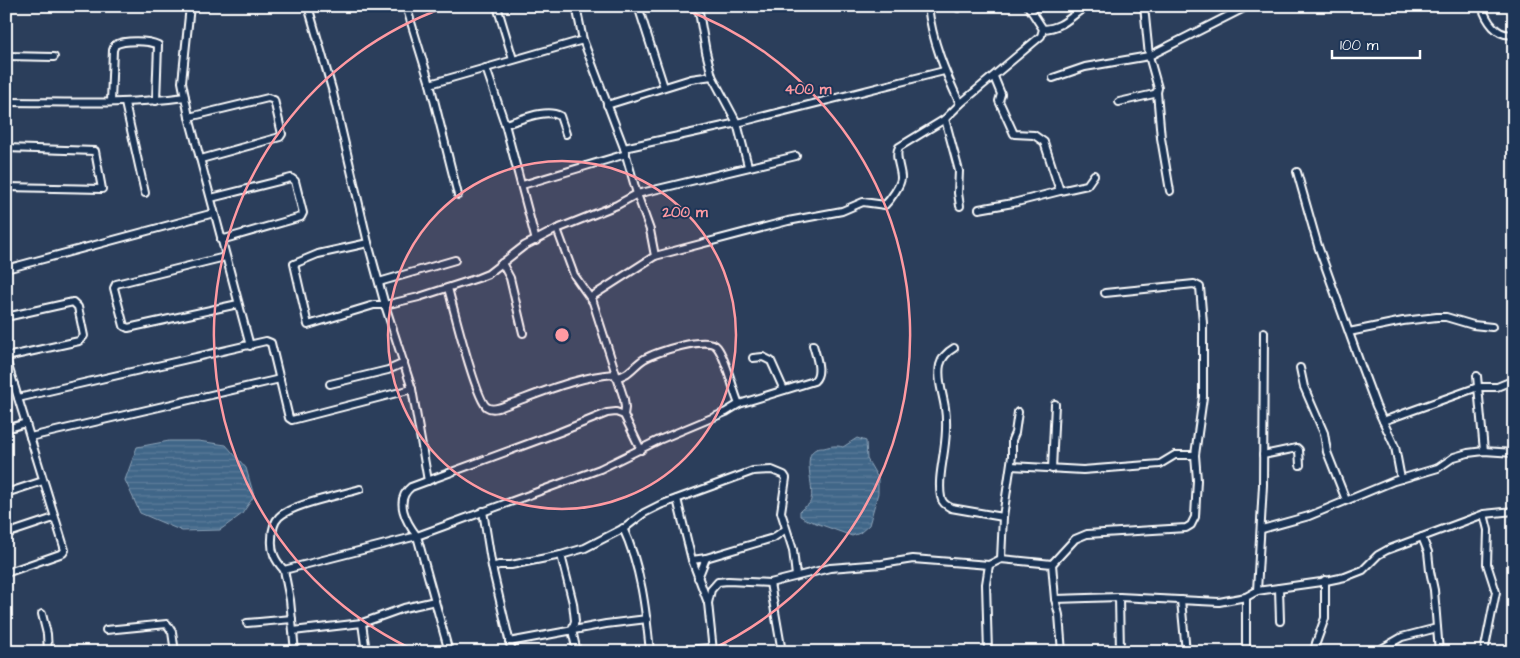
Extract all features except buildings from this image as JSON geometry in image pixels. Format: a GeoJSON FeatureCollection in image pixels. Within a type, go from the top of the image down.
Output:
{"type":"FeatureCollection","features":[{"type":"Feature","properties":{"kind":"street"},"geometry":{"type":"LineString","coordinates":[[190,6],[182,82],[189,117],[250,346]]}},
{"type":"Feature","properties":{"kind":"street"},"geometry":{"type":"LineString","coordinates":[[308,6],[332,89],[368,243],[385,305],[412,389],[428,481]]}},
{"type":"Feature","properties":{"kind":"street"},"geometry":{"type":"LineString","coordinates":[[406,6],[430,84],[458,195]]}},
{"type":"Feature","properties":{"kind":"street"},"geometry":{"type":"LineString","coordinates":[[497,6],[512,59]]}},
{"type":"Feature","properties":{"kind":"street"},"geometry":{"type":"LineString","coordinates":[[576,6],[583,40],[625,151],[637,194],[650,230],[655,256]]}},
{"type":"Feature","properties":{"kind":"street"},"geometry":{"type":"LineString","coordinates":[[638,6],[664,87]]}},
{"type":"Feature","properties":{"kind":"street"},"geometry":{"type":"LineString","coordinates":[[698,6],[712,76],[737,124],[748,166]]}},
{"type":"Feature","properties":{"kind":"street"},"geometry":{"type":"LineString","coordinates":[[928,6],[936,46],[944,72],[960,104]]}},
{"type":"Feature","properties":{"kind":"street"},"geometry":{"type":"LineString","coordinates":[[591,297],[655,256],[788,221],[842,211],[863,202],[885,205],[891,200],[902,180],[898,150],[945,119],[960,104],[1041,36],[1043,29],[1028,6]]}},
{"type":"Feature","properties":{"kind":"street"},"geometry":{"type":"LineString","coordinates":[[1144,6],[1149,56],[1158,88],[1161,138],[1170,191]]}},
{"type":"Feature","properties":{"kind":"street"},"geometry":{"type":"LineString","coordinates":[[1482,6],[1485,15],[1492,25],[1502,34],[1514,34]]}},
{"type":"Feature","properties":{"kind":"street"},"geometry":{"type":"LineString","coordinates":[[1043,29],[1054,28],[1064,23],[1084,7]]}},
{"type":"Feature","properties":{"kind":"street"},"geometry":{"type":"LineString","coordinates":[[1053,78],[1085,67],[1149,56],[1244,7]]}},
{"type":"Feature","properties":{"kind":"street"},"geometry":{"type":"LineString","coordinates":[[430,84],[583,40]]}},
{"type":"Feature","properties":{"kind":"street"},"geometry":{"type":"LineString","coordinates":[[111,102],[113,50],[115,45],[122,43],[152,43],[158,45],[156,101]]}},
{"type":"Feature","properties":{"kind":"street"},"geometry":{"type":"LineString","coordinates":[[6,56],[54,57]]}},
{"type":"Feature","properties":{"kind":"street"},"geometry":{"type":"LineString","coordinates":[[486,68],[505,124],[536,241]]}},
{"type":"Feature","properties":{"kind":"street"},"geometry":{"type":"LineString","coordinates":[[522,185],[625,151],[944,72]]}},
{"type":"Feature","properties":{"kind":"street"},"geometry":{"type":"LineString","coordinates":[[607,105],[664,87],[712,76]]}},
{"type":"Feature","properties":{"kind":"street"},"geometry":{"type":"LineString","coordinates":[[994,77],[1001,94],[1000,100],[1014,134],[1034,135],[1044,142],[1060,191]]}},
{"type":"Feature","properties":{"kind":"street"},"geometry":{"type":"LineString","coordinates":[[1120,102],[1157,92]]}},
{"type":"Feature","properties":{"kind":"street"},"geometry":{"type":"LineString","coordinates":[[6,102],[125,102],[156,101],[185,97]]}},
{"type":"Feature","properties":{"kind":"street"},"geometry":{"type":"LineString","coordinates":[[189,117],[268,98],[274,100],[282,134],[280,137],[201,159]]}},
{"type":"Feature","properties":{"kind":"street"},"geometry":{"type":"LineString","coordinates":[[125,102],[145,193]]}},
{"type":"Feature","properties":{"kind":"street"},"geometry":{"type":"LineString","coordinates":[[505,124],[543,114],[556,114],[560,116],[566,134]]}},
{"type":"Feature","properties":{"kind":"street"},"geometry":{"type":"LineString","coordinates":[[945,119],[959,171],[958,193],[960,206]]}},
{"type":"Feature","properties":{"kind":"street"},"geometry":{"type":"LineString","coordinates":[[6,148],[95,151],[102,189],[6,188]]}},
{"type":"Feature","properties":{"kind":"street"},"geometry":{"type":"LineString","coordinates":[[368,243],[318,254],[294,264],[307,324],[310,325],[369,307],[419,297],[488,274],[524,246],[556,229],[617,205],[637,194],[796,156]]}},
{"type":"Feature","properties":{"kind":"street"},"geometry":{"type":"LineString","coordinates":[[1297,172],[1318,246],[1348,332],[1376,406],[1395,447],[1401,479]]}},
{"type":"Feature","properties":{"kind":"street"},"geometry":{"type":"LineString","coordinates":[[979,209],[1013,203],[1087,185],[1094,175]]}},
{"type":"Feature","properties":{"kind":"street"},"geometry":{"type":"LineString","coordinates":[[211,198],[294,178],[303,213],[302,217],[221,240]]}},
{"type":"Feature","properties":{"kind":"street"},"geometry":{"type":"LineString","coordinates":[[6,269],[214,213]]}},
{"type":"Feature","properties":{"kind":"street"},"geometry":{"type":"LineString","coordinates":[[556,229],[574,275],[591,297],[607,340],[624,399],[624,414],[641,450]]}},
{"type":"Feature","properties":{"kind":"street"},"geometry":{"type":"LineString","coordinates":[[225,256],[116,284],[114,288],[124,326],[128,328],[238,304]]}},
{"type":"Feature","properties":{"kind":"street"},"geometry":{"type":"LineString","coordinates":[[379,282],[455,260]]}},
{"type":"Feature","properties":{"kind":"street"},"geometry":{"type":"LineString","coordinates":[[502,263],[510,278],[523,333]]}},
{"type":"Feature","properties":{"kind":"street"},"geometry":{"type":"LineString","coordinates":[[1062,652],[1052,564],[1075,539],[1087,534],[1186,528],[1191,525],[1195,517],[1197,480],[1195,454],[1203,397],[1200,287],[1194,284],[1105,293]]}},
{"type":"Feature","properties":{"kind":"street"},"geometry":{"type":"LineString","coordinates":[[448,288],[475,383],[482,402],[486,407],[495,409],[591,378],[625,375],[646,358],[667,349],[680,346],[711,344],[717,348],[728,371],[739,404]]}},
{"type":"Feature","properties":{"kind":"street"},"geometry":{"type":"LineString","coordinates":[[6,317],[73,302],[78,307],[84,336],[78,340],[6,358],[65,550],[64,554],[6,573]]}},
{"type":"Feature","properties":{"kind":"street"},"geometry":{"type":"LineString","coordinates":[[1348,332],[1403,321],[1437,317],[1446,317],[1473,325],[1492,327]]}},
{"type":"Feature","properties":{"kind":"street"},"geometry":{"type":"LineString","coordinates":[[1257,591],[1262,529],[1264,332]]}},
{"type":"Feature","properties":{"kind":"street"},"geometry":{"type":"LineString","coordinates":[[18,398],[266,341],[271,343],[292,420],[412,389]]}},
{"type":"Feature","properties":{"kind":"street"},"geometry":{"type":"LineString","coordinates":[[284,570],[417,536],[591,473],[659,440],[726,412],[739,404],[814,381],[817,379],[819,371],[813,345]]}},
{"type":"Feature","properties":{"kind":"street"},"geometry":{"type":"LineString","coordinates":[[954,348],[946,352],[939,368],[941,395],[945,407],[944,450],[940,474],[941,498],[944,505],[951,508],[1003,517]]}},
{"type":"Feature","properties":{"kind":"street"},"geometry":{"type":"LineString","coordinates":[[753,358],[763,357],[771,361],[784,390]]}},
{"type":"Feature","properties":{"kind":"street"},"geometry":{"type":"LineString","coordinates":[[330,384],[388,370],[404,363]]}},
{"type":"Feature","properties":{"kind":"street"},"geometry":{"type":"LineString","coordinates":[[1300,368],[1304,387],[1324,433],[1327,452],[1346,500]]}},
{"type":"Feature","properties":{"kind":"street"},"geometry":{"type":"LineString","coordinates":[[1477,376],[1484,451]]}},
{"type":"Feature","properties":{"kind":"street"},"geometry":{"type":"LineString","coordinates":[[30,437],[280,379]]}},
{"type":"Feature","properties":{"kind":"street"},"geometry":{"type":"LineString","coordinates":[[1383,421],[1478,387],[1497,387],[1514,380]]}},
{"type":"Feature","properties":{"kind":"street"},"geometry":{"type":"LineString","coordinates":[[6,387],[14,384]]}},
{"type":"Feature","properties":{"kind":"street"},"geometry":{"type":"LineString","coordinates":[[1052,469],[1055,404]]}},
{"type":"Feature","properties":{"kind":"street"},"geometry":{"type":"LineString","coordinates":[[449,652],[417,536],[407,519],[403,497],[405,492],[411,487],[607,413],[616,412],[624,414]]}},
{"type":"Feature","properties":{"kind":"street"},"geometry":{"type":"LineString","coordinates":[[1000,559],[1003,517],[1013,449],[1012,440],[1018,412]]}},
{"type":"Feature","properties":{"kind":"street"},"geometry":{"type":"LineString","coordinates":[[6,429],[26,423]]}},
{"type":"Feature","properties":{"kind":"street"},"geometry":{"type":"LineString","coordinates":[[1263,455],[1297,448],[1299,450],[1300,465]]}},
{"type":"Feature","properties":{"kind":"street"},"geometry":{"type":"LineString","coordinates":[[1262,529],[1309,516],[1401,479],[1438,468],[1454,457],[1484,451],[1514,453]]}},
{"type":"Feature","properties":{"kind":"street"},"geometry":{"type":"LineString","coordinates":[[1011,466],[1083,470],[1160,464],[1174,455],[1195,454]]}},
{"type":"Feature","properties":{"kind":"street"},"geometry":{"type":"LineString","coordinates":[[492,567],[561,555],[584,548],[623,528],[644,513],[677,498],[753,471],[772,470],[784,475],[787,482],[781,507],[793,550],[796,576]]}},
{"type":"Feature","properties":{"kind":"street"},"geometry":{"type":"LineString","coordinates":[[6,493],[43,481]]}},
{"type":"Feature","properties":{"kind":"street"},"geometry":{"type":"LineString","coordinates":[[295,652],[284,570],[276,561],[272,547],[273,526],[279,517],[294,508],[360,489]]}},
{"type":"Feature","properties":{"kind":"street"},"geometry":{"type":"LineString","coordinates":[[623,528],[631,546],[646,618],[650,652],[713,650],[708,603],[692,560],[677,498]]}},
{"type":"Feature","properties":{"kind":"street"},"geometry":{"type":"LineString","coordinates":[[483,511],[492,567],[512,652]]}},
{"type":"Feature","properties":{"kind":"street"},"geometry":{"type":"LineString","coordinates":[[1055,599],[1119,597],[1219,602],[1246,597],[1257,591],[1345,577],[1359,572],[1378,556],[1422,537],[1484,514],[1514,511]]}},
{"type":"Feature","properties":{"kind":"street"},"geometry":{"type":"LineString","coordinates":[[1484,514],[1488,530],[1487,564],[1496,592],[1484,652]]}},
{"type":"Feature","properties":{"kind":"street"},"geometry":{"type":"LineString","coordinates":[[6,534],[54,518]]}},
{"type":"Feature","properties":{"kind":"street"},"geometry":{"type":"LineString","coordinates":[[692,560],[706,558],[773,538],[786,529]]}},
{"type":"Feature","properties":{"kind":"street"},"geometry":{"type":"LineString","coordinates":[[1422,537],[1428,552],[1436,606],[1439,652]]}},
{"type":"Feature","properties":{"kind":"street"},"geometry":{"type":"LineString","coordinates":[[561,555],[574,603],[575,622],[572,630],[577,652]]}},
{"type":"Feature","properties":{"kind":"street"},"geometry":{"type":"LineString","coordinates":[[698,578],[706,558]]}},
{"type":"Feature","properties":{"kind":"street"},"geometry":{"type":"LineString","coordinates":[[708,603],[711,590],[718,582],[770,582],[830,568],[882,564],[912,559],[989,565],[1000,559],[1052,564]]}},
{"type":"Feature","properties":{"kind":"street"},"geometry":{"type":"LineString","coordinates":[[988,652],[986,584],[989,565]]}},
{"type":"Feature","properties":{"kind":"street"},"geometry":{"type":"LineString","coordinates":[[1314,652],[1325,618],[1325,580]]}},
{"type":"Feature","properties":{"kind":"street"},"geometry":{"type":"LineString","coordinates":[[770,582],[782,652]]}},
{"type":"Feature","properties":{"kind":"street"},"geometry":{"type":"LineString","coordinates":[[1279,588],[1280,621]]}},
{"type":"Feature","properties":{"kind":"street"},"geometry":{"type":"LineString","coordinates":[[1119,597],[1120,652]]}},
{"type":"Feature","properties":{"kind":"street"},"geometry":{"type":"LineString","coordinates":[[1246,597],[1246,652]]}},
{"type":"Feature","properties":{"kind":"street"},"geometry":{"type":"LineString","coordinates":[[1181,600],[1186,652]]}},
{"type":"Feature","properties":{"kind":"street"},"geometry":{"type":"LineString","coordinates":[[293,631],[362,623],[404,608],[435,601]]}},
{"type":"Feature","properties":{"kind":"street"},"geometry":{"type":"LineString","coordinates":[[42,614],[47,634],[48,652]]}},
{"type":"Feature","properties":{"kind":"street"},"geometry":{"type":"LineString","coordinates":[[509,642],[646,618]]}},
{"type":"Feature","properties":{"kind":"street"},"geometry":{"type":"LineString","coordinates":[[247,623],[292,619]]}},
{"type":"Feature","properties":{"kind":"street"},"geometry":{"type":"LineString","coordinates":[[362,623],[366,652]]}},
{"type":"Feature","properties":{"kind":"street"},"geometry":{"type":"LineString","coordinates":[[106,630],[167,624],[172,632],[175,652]]}},
{"type":"Feature","properties":{"kind":"street"},"geometry":{"type":"LineString","coordinates":[[1376,652],[1402,637],[1437,628]]}},
{"type":"Feature","properties":{"kind":"water"},"geometry":{"type":"Polygon","coordinates":[[[857,438],[866,441],[867,459],[878,478],[878,493],[869,525],[860,533],[852,536],[805,519],[800,516],[800,511],[809,504],[811,499],[809,459],[811,453],[818,448],[843,447],[857,438]]]}},
{"type":"Feature","properties":{"kind":"water"},"geometry":{"type":"Polygon","coordinates":[[[169,441],[198,441],[226,445],[246,468],[254,496],[242,514],[220,530],[182,531],[140,513],[125,480],[137,447],[169,441]]]}}]}
